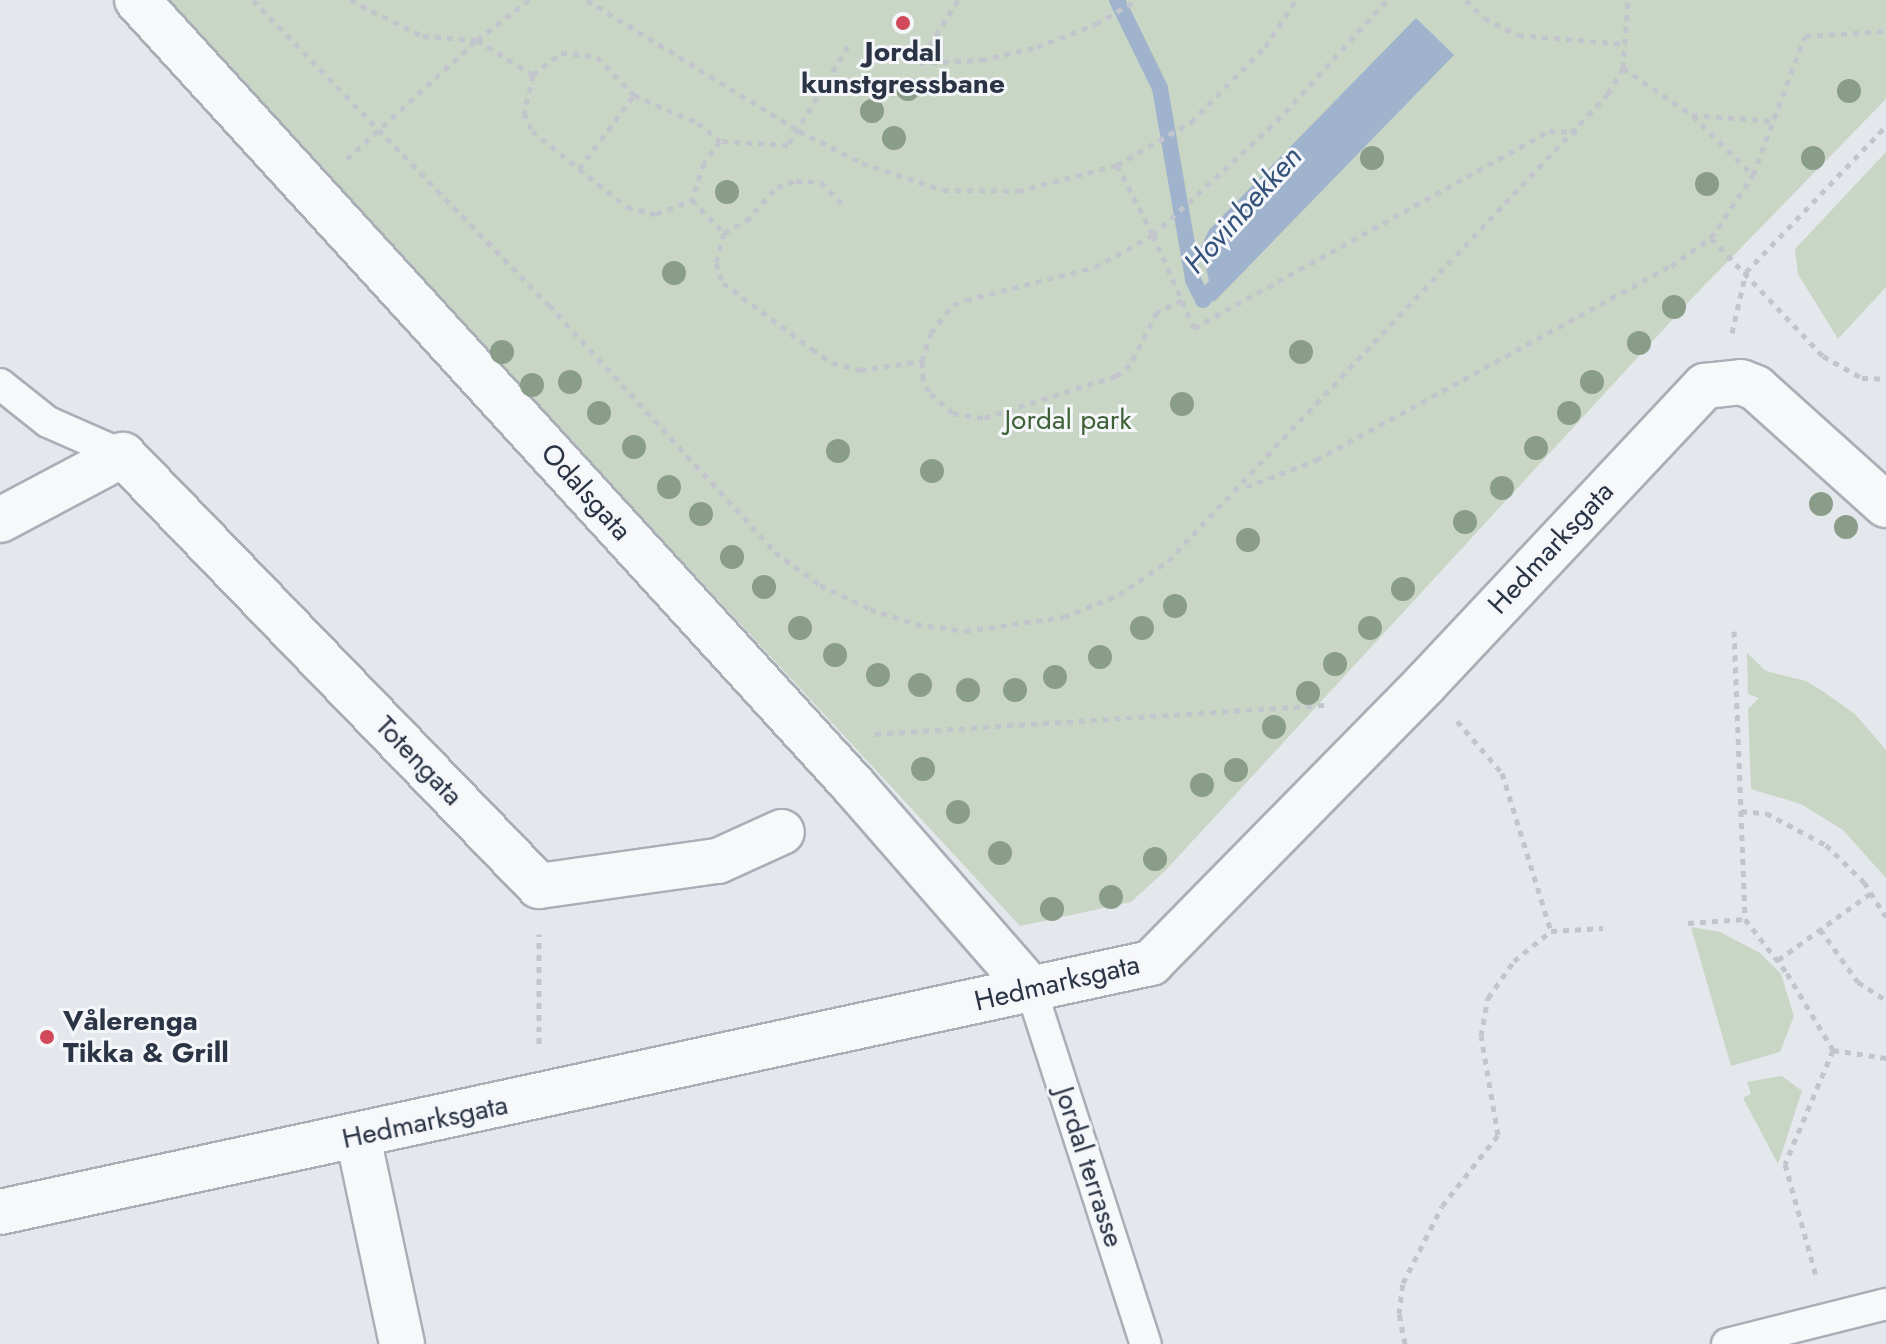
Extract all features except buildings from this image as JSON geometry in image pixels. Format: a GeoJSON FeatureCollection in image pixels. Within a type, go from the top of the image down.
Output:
{"type":"FeatureCollection","features":[{"type":"Feature","properties":{"kind":"street","name":"Odalsgata"},"geometry":{"type":"LineString","coordinates":[[137,0],[315,190],[810,737],[1031,989]]}},
{"type":"Feature","properties":{"kind":"street"},"geometry":{"type":"LineString","coordinates":[[1721,381],[1756,388],[1886,505]]}},
{"type":"Feature","properties":{"kind":"street","name":"Hedmarksgata"},"geometry":{"type":"LineString","coordinates":[[0,1212],[1151,963],[1425,684],[1690,397],[1721,381]]}},
{"type":"Feature","properties":{"kind":"street"},"geometry":{"type":"LineString","coordinates":[[0,520],[123,455]]}},
{"type":"Feature","properties":{"kind":"street","name":"Totengata"},"geometry":{"type":"LineString","coordinates":[[123,455],[539,886]]}},
{"type":"Feature","properties":{"kind":"street"},"geometry":{"type":"LineString","coordinates":[[539,886],[718,861],[782,832]]}},
{"type":"Feature","properties":{"kind":"street"},"geometry":{"type":"LineString","coordinates":[[358,1137],[402,1344]]}},
{"type":"Feature","properties":{"kind":"lane","name":"Totengata"},"geometry":{"type":"LineString","coordinates":[[0,384],[48,422],[123,455]]}},
{"type":"Feature","properties":{"kind":"lane","name":"Jordal terrasse"},"geometry":{"type":"LineString","coordinates":[[1031,989],[1146,1344]]}},
{"type":"Feature","properties":{"kind":"lane"},"geometry":{"type":"LineString","coordinates":[[1727,1344],[1886,1304]]}},
{"type":"Feature","properties":{"kind":"path"},"geometry":{"type":"LineString","coordinates":[[253,0],[380,129],[775,552],[820,585],[870,609],[916,624],[965,631],[1064,617],[1119,595],[1168,561],[1243,488],[1577,132],[1623,68],[1628,0]]}},
{"type":"Feature","properties":{"kind":"path"},"geometry":{"type":"LineString","coordinates":[[350,0],[423,36],[477,40],[533,75]]}},
{"type":"Feature","properties":{"kind":"path"},"geometry":{"type":"LineString","coordinates":[[315,190],[477,40],[529,0]]}},
{"type":"Feature","properties":{"kind":"path"},"geometry":{"type":"LineString","coordinates":[[587,0],[799,131],[862,163],[943,190],[1033,189],[1117,165],[1191,122],[1265,47],[1296,0]]}},
{"type":"Feature","properties":{"kind":"path"},"geometry":{"type":"LineString","coordinates":[[958,0],[919,63],[981,60],[1037,47],[1096,24],[1137,0]]}},
{"type":"Feature","properties":{"kind":"path"},"geometry":{"type":"LineString","coordinates":[[1182,300],[1157,312],[1130,365],[1116,376],[983,418],[953,413],[939,402],[923,379],[922,361],[931,333],[953,305],[1095,267],[1153,235],[1277,121],[1387,0]]}},
{"type":"Feature","properties":{"kind":"path"},"geometry":{"type":"LineString","coordinates":[[1466,0],[1484,18],[1518,35],[1627,44]]}},
{"type":"Feature","properties":{"kind":"path"},"geometry":{"type":"LineString","coordinates":[[1243,488],[1304,466],[1671,266],[1711,238],[1753,175],[1805,36],[1886,31]]}},
{"type":"Feature","properties":{"kind":"path"},"geometry":{"type":"LineString","coordinates":[[692,200],[646,214],[627,207],[526,122],[525,101],[533,75],[550,57],[582,52],[608,65],[634,95],[698,123],[720,141],[778,148],[799,131],[848,46]]}},
{"type":"Feature","properties":{"kind":"path"},"geometry":{"type":"LineString","coordinates":[[1623,68],[1692,115],[1753,175]]}},
{"type":"Feature","properties":{"kind":"path"},"geometry":{"type":"LineString","coordinates":[[579,169],[634,95]]}},
{"type":"Feature","properties":{"kind":"path"},"geometry":{"type":"LineString","coordinates":[[1692,115],[1773,121]]}},
{"type":"Feature","properties":{"kind":"path"},"geometry":{"type":"LineString","coordinates":[[1721,381],[1746,272],[1886,126]]}},
{"type":"Feature","properties":{"kind":"path"},"geometry":{"type":"LineString","coordinates":[[1117,165],[1153,235],[1194,328],[1549,131],[1577,132]]}},
{"type":"Feature","properties":{"kind":"path"},"geometry":{"type":"LineString","coordinates":[[692,200],[704,163],[720,141]]}},
{"type":"Feature","properties":{"kind":"path"},"geometry":{"type":"LineString","coordinates":[[845,207],[821,182],[796,181],[777,187],[746,221],[724,233],[716,263],[723,283],[832,363],[860,370],[922,361]]}},
{"type":"Feature","properties":{"kind":"path"},"geometry":{"type":"LineString","coordinates":[[692,200],[724,233]]}},
{"type":"Feature","properties":{"kind":"path"},"geometry":{"type":"LineString","coordinates":[[1711,238],[1823,356],[1862,378],[1886,379]]}},
{"type":"Feature","properties":{"kind":"path"},"geometry":{"type":"LineString","coordinates":[[1734,631],[1745,919],[1777,960],[1833,1050],[1886,1058]]}},
{"type":"Feature","properties":{"kind":"path"},"geometry":{"type":"LineString","coordinates":[[1425,684],[1502,773],[1551,931]]}},
{"type":"Feature","properties":{"kind":"path"},"geometry":{"type":"LineString","coordinates":[[810,737],[1324,705]]}},
{"type":"Feature","properties":{"kind":"path"},"geometry":{"type":"LineString","coordinates":[[1741,811],[1766,813],[1809,833],[1847,862],[1886,917]]}},
{"type":"Feature","properties":{"kind":"path"},"geometry":{"type":"LineString","coordinates":[[539,886],[539,1097]]}},
{"type":"Feature","properties":{"kind":"path"},"geometry":{"type":"LineString","coordinates":[[1777,960],[1871,893]]}},
{"type":"Feature","properties":{"kind":"path"},"geometry":{"type":"LineString","coordinates":[[1688,923],[1745,919]]}},
{"type":"Feature","properties":{"kind":"path"},"geometry":{"type":"LineString","coordinates":[[1405,1344],[1399,1314],[1403,1283],[1442,1206],[1498,1135],[1481,1036],[1488,998],[1514,961],[1551,931],[1603,928]]}},
{"type":"Feature","properties":{"kind":"path"},"geometry":{"type":"LineString","coordinates":[[1820,929],[1858,982],[1886,1000]]}},
{"type":"Feature","properties":{"kind":"path"},"geometry":{"type":"LineString","coordinates":[[1828,1319],[1785,1164],[1833,1050]]}},
{"type":"Feature","properties":{"kind":"green space","name":"Jordal park"},"geometry":{"type":"Polygon","coordinates":[[[163,0],[1886,0],[1886,99],[1697,293],[1165,871],[1131,902],[1020,926],[163,0]]]}},
{"type":"Feature","properties":{"kind":"green space"},"geometry":{"type":"Polygon","coordinates":[[[1886,152],[1886,287],[1838,339],[1798,274],[1795,249],[1886,152]]]}},
{"type":"Feature","properties":{"kind":"green space"},"geometry":{"type":"Polygon","coordinates":[[[1747,653],[1766,671],[1806,681],[1824,692],[1855,714],[1886,750],[1886,878],[1843,830],[1801,804],[1751,789],[1748,709],[1759,698],[1748,694],[1747,653]]]}},
{"type":"Feature","properties":{"kind":"green space"},"geometry":{"type":"Polygon","coordinates":[[[1691,927],[1720,932],[1760,953],[1781,974],[1794,1016],[1780,1052],[1731,1066],[1691,927]]]}},
{"type":"Feature","properties":{"kind":"green space"},"geometry":{"type":"Polygon","coordinates":[[[1782,1076],[1802,1091],[1778,1164],[1743,1098],[1751,1094],[1747,1082],[1782,1076]]]}},
{"type":"Feature","properties":{"kind":"water"},"geometry":{"type":"Polygon","coordinates":[[[1416,18],[1454,55],[1214,302],[1201,247],[1209,230],[1416,18]]]}},
{"type":"Feature","properties":{"kind":"waterway","name":"Hovinbekken"},"geometry":{"type":"LineString","coordinates":[[1117,0],[1160,88],[1193,280],[1203,300],[1225,275]]}},
{"type":"Feature","properties":{"kind":"place","name":"Jordal kunstgressbane"},"geometry":{"type":"Point","coordinates":[903,23]}},
{"type":"Feature","properties":{"kind":"place","name":"Vålerenga Tikka & Grill"},"geometry":{"type":"Point","coordinates":[47,1037]}}]}
